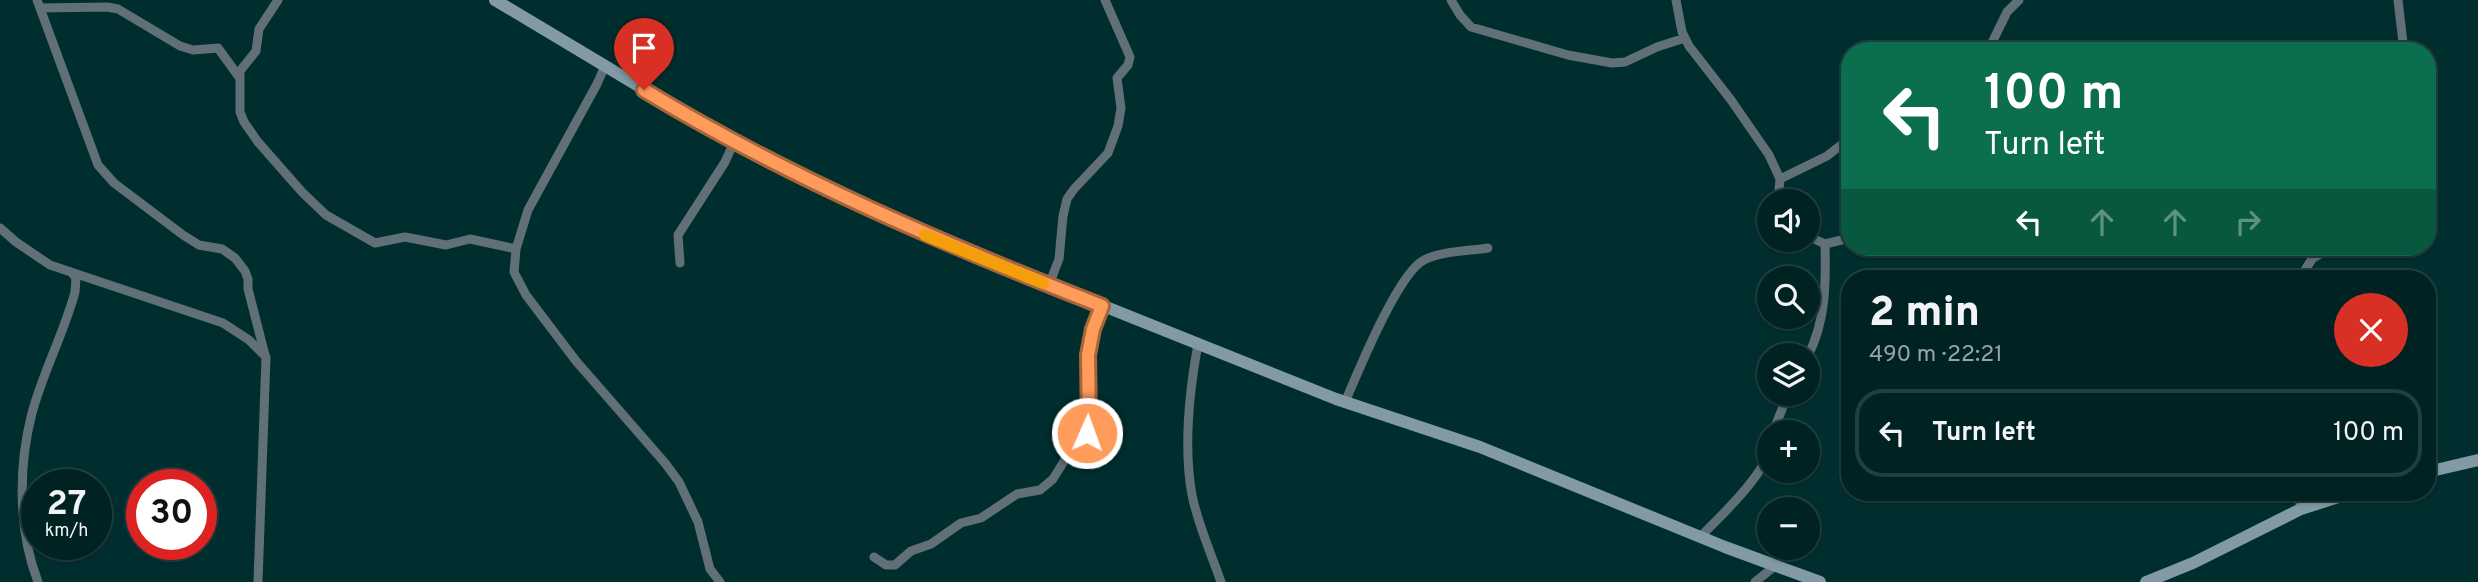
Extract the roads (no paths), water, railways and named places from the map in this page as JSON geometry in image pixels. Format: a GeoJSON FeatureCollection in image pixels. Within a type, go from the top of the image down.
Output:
{"type":"FeatureCollection","features":[{"type":"Feature","properties":{"kind":"street"},"geometry":{"type":"LineString","coordinates":[[278,0],[262,22],[256,51],[240,71],[240,112],[244,122],[285,173],[326,215],[375,243],[405,237],[451,245],[470,239],[516,249]]}},
{"type":"Feature","properties":{"kind":"street"},"geometry":{"type":"LineString","coordinates":[[495,0],[734,142],[936,239],[1345,402],[1480,447],[1700,537],[1820,582]]}},
{"type":"Feature","properties":{"kind":"street"},"geometry":{"type":"LineString","coordinates":[[1048,285],[1059,259],[1066,203],[1074,189],[1108,153],[1121,115],[1117,81],[1130,57],[1105,0]]}},
{"type":"Feature","properties":{"kind":"street"},"geometry":{"type":"LineString","coordinates":[[1451,0],[1471,26],[1586,60],[1625,62],[1685,38]]}},
{"type":"Feature","properties":{"kind":"street"},"geometry":{"type":"LineString","coordinates":[[1676,0],[1685,38],[1696,57],[1760,141],[1780,179],[1780,189]]}},
{"type":"Feature","properties":{"kind":"street"},"geometry":{"type":"LineString","coordinates":[[1993,42],[2007,12],[2019,0]]}},
{"type":"Feature","properties":{"kind":"street"},"geometry":{"type":"LineString","coordinates":[[2398,0],[2403,42]]}},
{"type":"Feature","properties":{"kind":"street"},"geometry":{"type":"LineString","coordinates":[[239,77],[218,48],[193,50],[180,46],[118,9],[39,4],[98,165],[114,183],[183,235],[200,245],[222,249],[240,264],[248,279],[248,289],[266,357],[258,582]]}},
{"type":"Feature","properties":{"kind":"street"},"geometry":{"type":"LineString","coordinates":[[605,66],[528,210],[516,249],[514,272],[526,295],[576,361],[679,482],[698,522],[710,569],[720,582]]}},
{"type":"Feature","properties":{"kind":"street"},"geometry":{"type":"LineString","coordinates":[[680,262],[678,235],[725,162],[734,142]]}},
{"type":"Feature","properties":{"kind":"street"},"geometry":{"type":"LineString","coordinates":[[1780,179],[1821,160],[1841,145]]}},
{"type":"Feature","properties":{"kind":"street"},"geometry":{"type":"LineString","coordinates":[[0,228],[50,265],[223,323],[249,340],[266,357]]}},
{"type":"Feature","properties":{"kind":"street"},"geometry":{"type":"LineString","coordinates":[[1820,242],[1825,244],[1841,240]]}},
{"type":"Feature","properties":{"kind":"street"},"geometry":{"type":"LineString","coordinates":[[1814,343],[1825,296],[1825,244]]}},
{"type":"Feature","properties":{"kind":"street"},"geometry":{"type":"LineString","coordinates":[[1345,402],[1408,272],[1429,257],[1488,248]]}},
{"type":"Feature","properties":{"kind":"street"},"geometry":{"type":"LineString","coordinates":[[2305,270],[2317,256]]}},
{"type":"Feature","properties":{"kind":"street"},"geometry":{"type":"LineString","coordinates":[[38,582],[32,568],[24,518],[23,467],[33,412],[75,292],[76,278],[69,270]]}},
{"type":"Feature","properties":{"kind":"street"},"geometry":{"type":"LineString","coordinates":[[874,557],[886,565],[895,565],[911,551],[936,541],[961,523],[981,518],[1017,494],[1040,490],[1053,479],[1066,458],[1084,439],[1089,426],[1088,355],[1093,329],[1102,306]]}},
{"type":"Feature","properties":{"kind":"street"},"geometry":{"type":"LineString","coordinates":[[1198,344],[1192,374],[1188,457],[1195,508],[1221,582]]}},
{"type":"Feature","properties":{"kind":"street"},"geometry":{"type":"LineString","coordinates":[[2436,470],[2478,460]]}},
{"type":"Feature","properties":{"kind":"street"},"geometry":{"type":"LineString","coordinates":[[1700,537],[1745,488],[1757,470]]}},
{"type":"Feature","properties":{"kind":"street"},"geometry":{"type":"LineString","coordinates":[[2300,501],[2301,509]]}},
{"type":"Feature","properties":{"kind":"street"},"geometry":{"type":"LineString","coordinates":[[2146,582],[2193,563],[2301,509],[2326,501]]}},
{"type":"Feature","properties":{"kind":"street"},"geometry":{"type":"LineString","coordinates":[[1755,582],[1775,566]]}}]}
